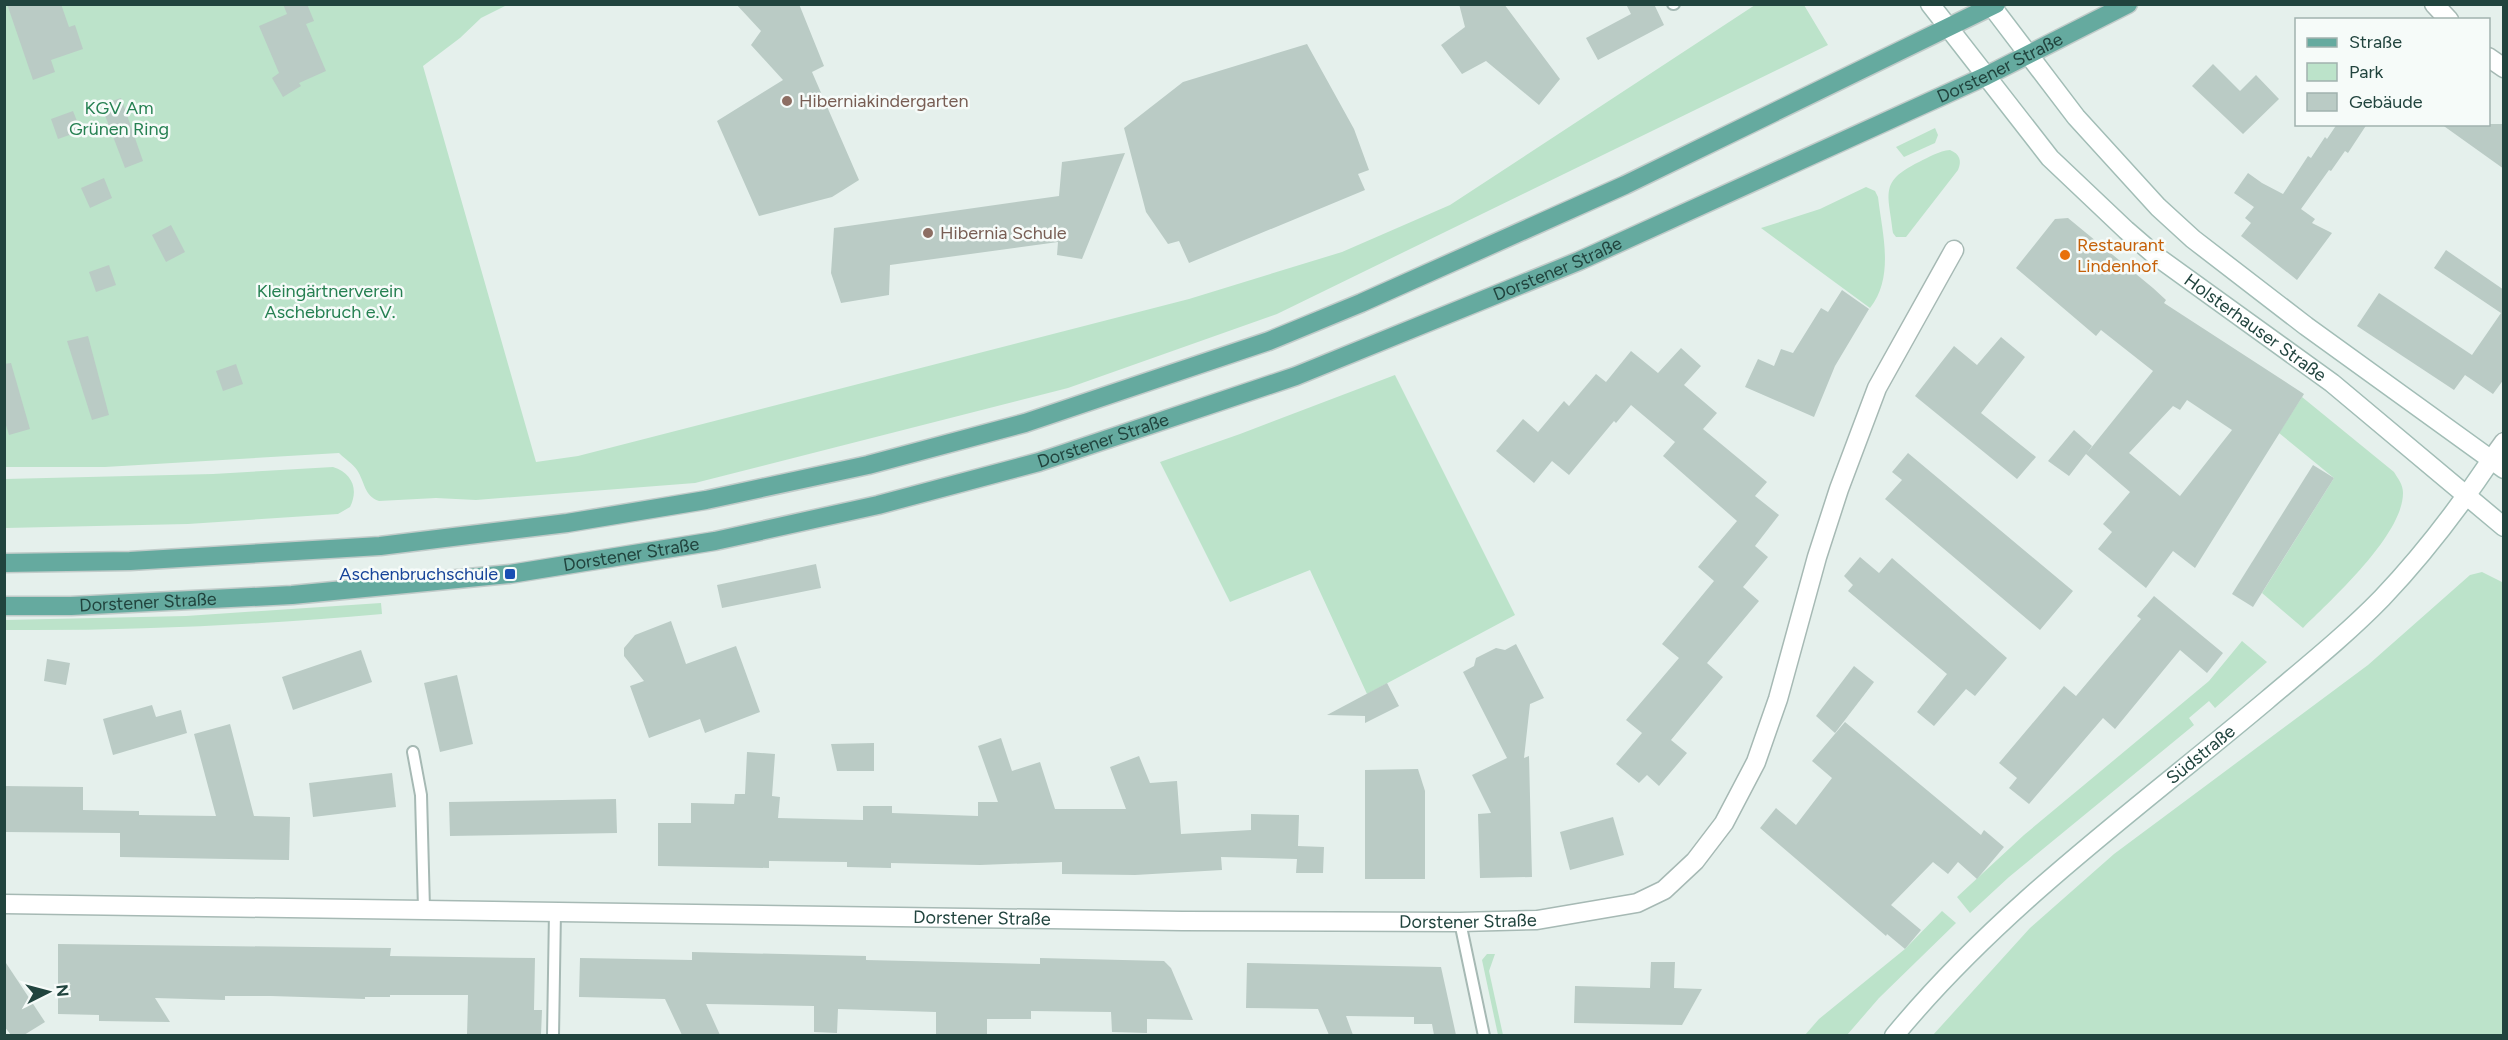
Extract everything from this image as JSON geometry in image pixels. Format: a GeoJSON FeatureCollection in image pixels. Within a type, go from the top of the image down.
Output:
{"type":"FeatureCollection","features":[{"type":"Feature","properties":{"kind":"main road","name":"Dorstener Straße"},"geometry":{"type":"LineString","coordinates":[[4,606],[71,606],[281,596],[510,574],[715,541],[878,505],[1039,462],[1296,376],[1568,266],[1986,76],[2128,4]]}},
{"type":"Feature","properties":{"kind":"main road"},"geometry":{"type":"LineString","coordinates":[[4,563],[130,561],[325,550],[380,546],[567,523],[706,500],[868,465],[1025,423],[1269,341],[1361,303],[1625,185],[1992,5]]}},
{"type":"Feature","properties":{"kind":"street","name":"Holsterhauser Straße"},"geometry":{"type":"LineString","coordinates":[[1930,4],[2050,158],[2126,230],[2171,267],[2332,383],[2504,527]]}},
{"type":"Feature","properties":{"kind":"street"},"geometry":{"type":"LineString","coordinates":[[2434,4],[2447,18]]}},
{"type":"Feature","properties":{"kind":"street","name":"Holsterhauser Straße"},"geometry":{"type":"LineString","coordinates":[[1992,5],[2061,100],[2126,173],[2193,239],[2306,326],[2498,464]]}},
{"type":"Feature","properties":{"kind":"street"},"geometry":{"type":"LineString","coordinates":[[2490,58],[2504,68]]}},
{"type":"Feature","properties":{"kind":"street","name":"Dorstener Straße"},"geometry":{"type":"LineString","coordinates":[[4,904],[555,910],[1182,921],[1460,922],[1538,920],[1637,903],[1664,890],[1695,861],[1724,823],[1756,762],[1778,699],[1835,500],[1877,388],[1954,250]]}},
{"type":"Feature","properties":{"kind":"street","name":"Südstraße"},"geometry":{"type":"LineString","coordinates":[[1894,1035],[1987,935],[2127,813],[2292,679],[2380,600],[2426,550],[2467,496],[2498,464],[2504,442]]}},
{"type":"Feature","properties":{"kind":"lane"},"geometry":{"type":"LineString","coordinates":[[413,752],[421,795],[424,909]]}},
{"type":"Feature","properties":{"kind":"lane"},"geometry":{"type":"LineString","coordinates":[[553,1035],[555,910]]}},
{"type":"Feature","properties":{"kind":"lane"},"geometry":{"type":"LineString","coordinates":[[1460,922],[1484,1035]]}},
{"type":"Feature","properties":{"kind":"green space"},"geometry":{"type":"Polygon","coordinates":[[[5,5],[507,5],[481,18],[460,38],[423,66],[536,462],[578,456],[1189,299],[1342,252],[1450,205],[1755,5],[1804,5],[1828,45],[1277,314],[1068,388],[695,483],[476,500],[436,498],[379,501],[370,496],[357,470],[339,453],[105,467],[5,467],[5,5]]]}},
{"type":"Feature","properties":{"kind":"green space"},"geometry":{"type":"Polygon","coordinates":[[[1935,128],[1938,135],[1935,143],[1904,157],[1896,147],[1935,128]]]}},
{"type":"Feature","properties":{"kind":"green space"},"geometry":{"type":"Polygon","coordinates":[[[1950,150],[1959,158],[1958,170],[1906,237],[1896,237],[1893,233],[1889,199],[1892,183],[1906,169],[1934,154],[1950,150]]]}},
{"type":"Feature","properties":{"kind":"green space"},"geometry":{"type":"Polygon","coordinates":[[[1866,187],[1875,191],[1878,197],[1885,254],[1882,282],[1878,296],[1870,308],[1761,228],[1820,209],[1866,187]]]}},
{"type":"Feature","properties":{"kind":"green space"},"geometry":{"type":"Polygon","coordinates":[[[1395,375],[1515,615],[1367,694],[1310,570],[1230,602],[1160,462],[1395,375]]]}},
{"type":"Feature","properties":{"kind":"green space"},"geometry":{"type":"Polygon","coordinates":[[[2302,397],[2394,472],[2403,493],[2400,510],[2379,547],[2347,584],[2303,628],[2262,593],[2334,478],[2279,433],[2302,397]]]}},
{"type":"Feature","properties":{"kind":"green space"},"geometry":{"type":"Polygon","coordinates":[[[333,467],[345,473],[354,488],[350,507],[338,514],[188,524],[5,528],[5,479],[213,474],[333,467]]]}},
{"type":"Feature","properties":{"kind":"green space"},"geometry":{"type":"Polygon","coordinates":[[[2482,572],[2504,583],[2503,1035],[1933,1035],[2030,928],[2114,854],[2368,665],[2470,575],[2482,572]]]}},
{"type":"Feature","properties":{"kind":"green space"},"geometry":{"type":"Polygon","coordinates":[[[381,603],[382,614],[288,621],[146,628],[5,630],[5,620],[186,616],[381,603]]]}},
{"type":"Feature","properties":{"kind":"green space"},"geometry":{"type":"Polygon","coordinates":[[[2242,641],[2267,662],[2215,708],[2209,701],[2189,718],[2194,725],[2009,877],[1970,913],[1957,897],[2024,835],[2209,681],[2242,641]]]}},
{"type":"Feature","properties":{"kind":"green space"},"geometry":{"type":"Polygon","coordinates":[[[1942,911],[1956,923],[1879,998],[1847,1035],[1805,1035],[1819,1019],[1905,949],[1942,911]]]}},
{"type":"Feature","properties":{"kind":"green space"},"geometry":{"type":"Polygon","coordinates":[[[1487,954],[1495,954],[1489,971],[1503,1035],[1498,1035],[1482,960],[1487,954]]]}},
{"type":"Feature","properties":{"kind":"building"},"geometry":{"type":"Polygon","coordinates":[[[7,4],[61,4],[69,27],[75,25],[83,49],[51,60],[55,72],[33,80],[7,4]]]}},
{"type":"Feature","properties":{"kind":"building"},"geometry":{"type":"Polygon","coordinates":[[[283,4],[307,4],[314,21],[306,24],[326,71],[299,83],[301,86],[283,97],[272,78],[279,73],[259,26],[287,14],[283,4]]]}},
{"type":"Feature","properties":{"kind":"building","name":"Hiberniakindergarten"},"geometry":{"type":"Polygon","coordinates":[[[736,4],[799,4],[824,66],[812,72],[859,180],[832,197],[759,216],[717,121],[783,80],[751,45],[761,31],[736,4]]]}},
{"type":"Feature","properties":{"kind":"building"},"geometry":{"type":"Polygon","coordinates":[[[1459,4],[1504,4],[1560,79],[1539,105],[1486,61],[1462,74],[1441,45],[1465,27],[1459,4]]]}},
{"type":"Feature","properties":{"kind":"building"},"geometry":{"type":"Polygon","coordinates":[[[1626,4],[1654,4],[1664,25],[1598,60],[1586,38],[1631,14],[1626,4]]]}},
{"type":"Feature","properties":{"kind":"building"},"geometry":{"type":"Polygon","coordinates":[[[1307,44],[1354,129],[1369,170],[1358,174],[1365,190],[1189,263],[1179,241],[1168,244],[1146,212],[1124,128],[1183,82],[1307,44]]]}},
{"type":"Feature","properties":{"kind":"building"},"geometry":{"type":"Polygon","coordinates":[[[2213,64],[2240,91],[2256,75],[2279,99],[2243,134],[2192,86],[2213,64]]]}},
{"type":"Feature","properties":{"kind":"building"},"geometry":{"type":"Polygon","coordinates":[[[121,98],[143,161],[125,168],[101,105],[121,98]]]}},
{"type":"Feature","properties":{"kind":"building"},"geometry":{"type":"Polygon","coordinates":[[[73,111],[81,131],[58,139],[51,119],[73,111]]]}},
{"type":"Feature","properties":{"kind":"building"},"geometry":{"type":"Polygon","coordinates":[[[2504,124],[2504,169],[2444,126],[2504,124]]]}},
{"type":"Feature","properties":{"kind":"building"},"geometry":{"type":"Polygon","coordinates":[[[2336,126],[2366,126],[2348,153],[2345,151],[2331,171],[2329,170],[2301,209],[2315,219],[2312,223],[2332,233],[2297,280],[2241,236],[2251,223],[2245,218],[2254,207],[2234,193],[2248,173],[2283,194],[2308,156],[2311,158],[2325,137],[2327,139],[2336,126]]]}},
{"type":"Feature","properties":{"kind":"building"},"geometry":{"type":"Polygon","coordinates":[[[1125,153],[1082,259],[1057,255],[1058,242],[890,265],[889,295],[841,303],[831,273],[834,228],[1059,196],[1062,162],[1125,153]]]}},
{"type":"Feature","properties":{"kind":"building"},"geometry":{"type":"Polygon","coordinates":[[[104,178],[112,198],[90,208],[81,188],[104,178]]]}},
{"type":"Feature","properties":{"kind":"building"},"geometry":{"type":"Polygon","coordinates":[[[2068,218],[2153,288],[2166,300],[2164,303],[2304,394],[2195,568],[2173,551],[2146,588],[2098,549],[2112,532],[2103,524],[2130,492],[2086,454],[2069,476],[2048,461],[2074,430],[2092,446],[2087,453],[2153,371],[2101,330],[2096,336],[2016,268],[2055,219],[2068,218]],[[2187,400],[2180,410],[2173,406],[2129,453],[2180,496],[2232,430],[2187,400]]]}},
{"type":"Feature","properties":{"kind":"building"},"geometry":{"type":"Polygon","coordinates":[[[171,225],[185,252],[166,262],[152,235],[171,225]]]}},
{"type":"Feature","properties":{"kind":"building"},"geometry":{"type":"Polygon","coordinates":[[[2446,250],[2504,290],[2504,379],[2493,394],[2465,375],[2454,390],[2357,326],[2379,293],[2472,355],[2501,313],[2434,268],[2446,250]]]}},
{"type":"Feature","properties":{"kind":"building"},"geometry":{"type":"Polygon","coordinates":[[[109,265],[116,285],[96,292],[89,272],[109,265]]]}},
{"type":"Feature","properties":{"kind":"building"},"geometry":{"type":"Polygon","coordinates":[[[1842,290],[1869,309],[1835,366],[1814,417],[1745,387],[1758,359],[1774,366],[1781,349],[1793,353],[1821,308],[1828,312],[1842,290]]]}},
{"type":"Feature","properties":{"kind":"building"},"geometry":{"type":"Polygon","coordinates":[[[88,336],[109,415],[92,420],[67,341],[88,336]]]}},
{"type":"Feature","properties":{"kind":"building"},"geometry":{"type":"Polygon","coordinates":[[[2001,337],[2025,357],[1981,413],[2036,457],[2017,479],[1915,396],[1954,346],[1977,365],[2001,337]]]}},
{"type":"Feature","properties":{"kind":"building"},"geometry":{"type":"Polygon","coordinates":[[[1681,348],[1701,366],[1684,385],[1717,413],[1703,429],[1767,482],[1755,496],[1779,515],[1755,546],[1768,557],[1743,587],[1759,601],[1707,663],[1723,677],[1671,740],[1687,753],[1659,786],[1647,775],[1639,783],[1616,764],[1642,733],[1626,720],[1679,658],[1662,644],[1714,581],[1698,567],[1737,521],[1663,456],[1675,442],[1631,405],[1616,423],[1614,421],[1569,475],[1552,461],[1534,483],[1496,451],[1523,419],[1538,432],[1564,401],[1569,406],[1596,374],[1606,382],[1631,351],[1658,373],[1681,348]]]}},
{"type":"Feature","properties":{"kind":"building"},"geometry":{"type":"Polygon","coordinates":[[[11,363],[30,429],[9,435],[4,419],[4,364],[11,363]]]}},
{"type":"Feature","properties":{"kind":"building"},"geometry":{"type":"Polygon","coordinates":[[[236,364],[243,384],[223,391],[216,371],[236,364]]]}},
{"type":"Feature","properties":{"kind":"building"},"geometry":{"type":"Polygon","coordinates":[[[1908,453],[2073,591],[2040,630],[1885,499],[1902,480],[1892,472],[1908,453]]]}},
{"type":"Feature","properties":{"kind":"building"},"geometry":{"type":"Polygon","coordinates":[[[2313,465],[2334,478],[2253,607],[2232,594],[2313,465]]]}},
{"type":"Feature","properties":{"kind":"building"},"geometry":{"type":"Polygon","coordinates":[[[1860,557],[1879,573],[1892,558],[2007,658],[1975,696],[1966,689],[1934,726],[1917,712],[1947,674],[1848,591],[1853,585],[1844,576],[1860,557]]]}},
{"type":"Feature","properties":{"kind":"building"},"geometry":{"type":"Polygon","coordinates":[[[816,564],[821,588],[722,608],[717,585],[816,564]]]}},
{"type":"Feature","properties":{"kind":"building"},"geometry":{"type":"Polygon","coordinates":[[[2154,596],[2223,653],[2207,673],[2180,650],[2115,729],[2103,718],[2029,804],[2009,788],[2017,778],[1999,763],[2064,686],[2076,696],[2141,619],[2137,616],[2154,596]]]}},
{"type":"Feature","properties":{"kind":"building"},"geometry":{"type":"Polygon","coordinates":[[[671,621],[686,664],[736,646],[760,712],[705,733],[700,719],[649,738],[630,686],[644,681],[624,656],[624,648],[635,635],[671,621]]]}},
{"type":"Feature","properties":{"kind":"building"},"geometry":{"type":"Polygon","coordinates":[[[1516,644],[1544,698],[1530,704],[1524,758],[1529,756],[1532,877],[1480,878],[1478,814],[1491,813],[1472,775],[1507,758],[1463,672],[1474,666],[1476,658],[1496,648],[1505,650],[1516,644]]]}},
{"type":"Feature","properties":{"kind":"building"},"geometry":{"type":"Polygon","coordinates":[[[361,650],[372,682],[293,710],[282,677],[361,650]]]}},
{"type":"Feature","properties":{"kind":"building"},"geometry":{"type":"Polygon","coordinates":[[[47,659],[70,663],[66,685],[44,681],[47,659]]]}},
{"type":"Feature","properties":{"kind":"building"},"geometry":{"type":"Polygon","coordinates":[[[1854,666],[1874,682],[1835,733],[1816,716],[1854,666]]]}},
{"type":"Feature","properties":{"kind":"building"},"geometry":{"type":"Polygon","coordinates":[[[457,675],[473,744],[440,752],[424,683],[457,675]]]}},
{"type":"Feature","properties":{"kind":"building"},"geometry":{"type":"Polygon","coordinates":[[[1387,683],[1399,706],[1365,723],[1365,716],[1327,715],[1387,683]]]}},
{"type":"Feature","properties":{"kind":"building"},"geometry":{"type":"Polygon","coordinates":[[[152,705],[156,717],[181,710],[187,733],[113,755],[103,719],[152,705]]]}},
{"type":"Feature","properties":{"kind":"building"},"geometry":{"type":"Polygon","coordinates":[[[1845,722],[1981,835],[1984,830],[2004,847],[1977,879],[1958,862],[1948,874],[1933,862],[1891,905],[1921,930],[1905,949],[1887,934],[1886,936],[1760,828],[1776,808],[1796,825],[1832,778],[1812,761],[1845,722]]]}},
{"type":"Feature","properties":{"kind":"building"},"geometry":{"type":"Polygon","coordinates":[[[230,724],[254,816],[290,817],[289,860],[120,857],[120,833],[4,832],[4,786],[83,787],[83,810],[139,811],[139,815],[216,816],[194,734],[230,724]]]}},
{"type":"Feature","properties":{"kind":"building"},"geometry":{"type":"Polygon","coordinates":[[[1001,738],[1012,771],[1040,762],[1055,809],[1126,809],[1110,767],[1139,756],[1150,783],[1177,781],[1181,834],[1251,830],[1251,814],[1299,815],[1298,846],[1324,847],[1323,873],[1296,873],[1297,859],[1221,857],[1222,870],[1135,875],[1062,874],[1062,862],[980,865],[891,863],[891,868],[847,867],[847,862],[769,861],[769,868],[658,866],[658,823],[691,823],[691,803],[734,804],[735,794],[745,794],[747,752],[775,754],[772,796],[780,797],[778,818],[863,820],[863,806],[892,806],[892,813],[978,816],[978,802],[998,802],[978,746],[1001,738]]]}},
{"type":"Feature","properties":{"kind":"building"},"geometry":{"type":"Polygon","coordinates":[[[874,743],[874,771],[837,771],[831,744],[874,743]]]}},
{"type":"Feature","properties":{"kind":"building"},"geometry":{"type":"Polygon","coordinates":[[[1418,769],[1425,791],[1425,879],[1365,879],[1365,770],[1418,769]]]}},
{"type":"Feature","properties":{"kind":"building"},"geometry":{"type":"Polygon","coordinates":[[[392,773],[396,807],[313,817],[309,783],[392,773]]]}},
{"type":"Feature","properties":{"kind":"building"},"geometry":{"type":"Polygon","coordinates":[[[616,799],[617,833],[450,836],[449,802],[616,799]]]}},
{"type":"Feature","properties":{"kind":"building"},"geometry":{"type":"Polygon","coordinates":[[[1613,817],[1624,855],[1570,870],[1560,832],[1613,817]]]}},
{"type":"Feature","properties":{"kind":"building"},"geometry":{"type":"Polygon","coordinates":[[[58,944],[391,948],[390,956],[535,958],[534,1010],[542,1010],[541,1035],[467,1035],[468,995],[390,995],[390,997],[365,997],[365,999],[271,996],[225,996],[225,1000],[155,998],[170,1022],[99,1021],[99,1015],[58,1014],[58,944]]]}},
{"type":"Feature","properties":{"kind":"building"},"geometry":{"type":"Polygon","coordinates":[[[692,952],[866,956],[866,960],[1040,964],[1040,958],[1164,961],[1171,968],[1193,1020],[1147,1019],[1147,1033],[1112,1032],[1111,1012],[1031,1011],[1031,1019],[987,1019],[987,1035],[936,1035],[936,1012],[838,1009],[837,1033],[814,1032],[814,1006],[706,1004],[720,1035],[682,1035],[665,999],[579,997],[580,958],[692,960],[692,952]]]}},
{"type":"Feature","properties":{"kind":"building"},"geometry":{"type":"Polygon","coordinates":[[[4,960],[45,1022],[24,1035],[11,1035],[4,1026],[4,960]]]}},
{"type":"Feature","properties":{"kind":"building"},"geometry":{"type":"Polygon","coordinates":[[[1651,962],[1675,962],[1674,988],[1702,989],[1682,1025],[1574,1023],[1575,986],[1650,988],[1651,962]]]}},
{"type":"Feature","properties":{"kind":"building"},"geometry":{"type":"Polygon","coordinates":[[[1247,963],[1441,967],[1456,1035],[1434,1035],[1432,1024],[1414,1024],[1414,1017],[1346,1016],[1353,1035],[1329,1035],[1318,1009],[1246,1008],[1247,963]]]}},
{"type":"Feature","properties":{"kind":"place","name":"Hiberniakindergarten"},"geometry":{"type":"Point","coordinates":[787,101]}},
{"type":"Feature","properties":{"kind":"place","name":"Hibernia Schule"},"geometry":{"type":"Point","coordinates":[928,233]}},
{"type":"Feature","properties":{"kind":"place","name":"Restaurant Lindenhof"},"geometry":{"type":"Point","coordinates":[2065,255]}},
{"type":"Feature","properties":{"kind":"place","name":"Aschenbruchschule"},"geometry":{"type":"Point","coordinates":[510,574]}},
{"type":"Feature","properties":{"kind":"park label","name":"KGV Am Grünen Ring"},"geometry":{"type":"Point","coordinates":[119,118]}},
{"type":"Feature","properties":{"kind":"park label","name":"Kleingärtnerverein Aschebruch e.V."},"geometry":{"type":"Point","coordinates":[330,301]}}]}
